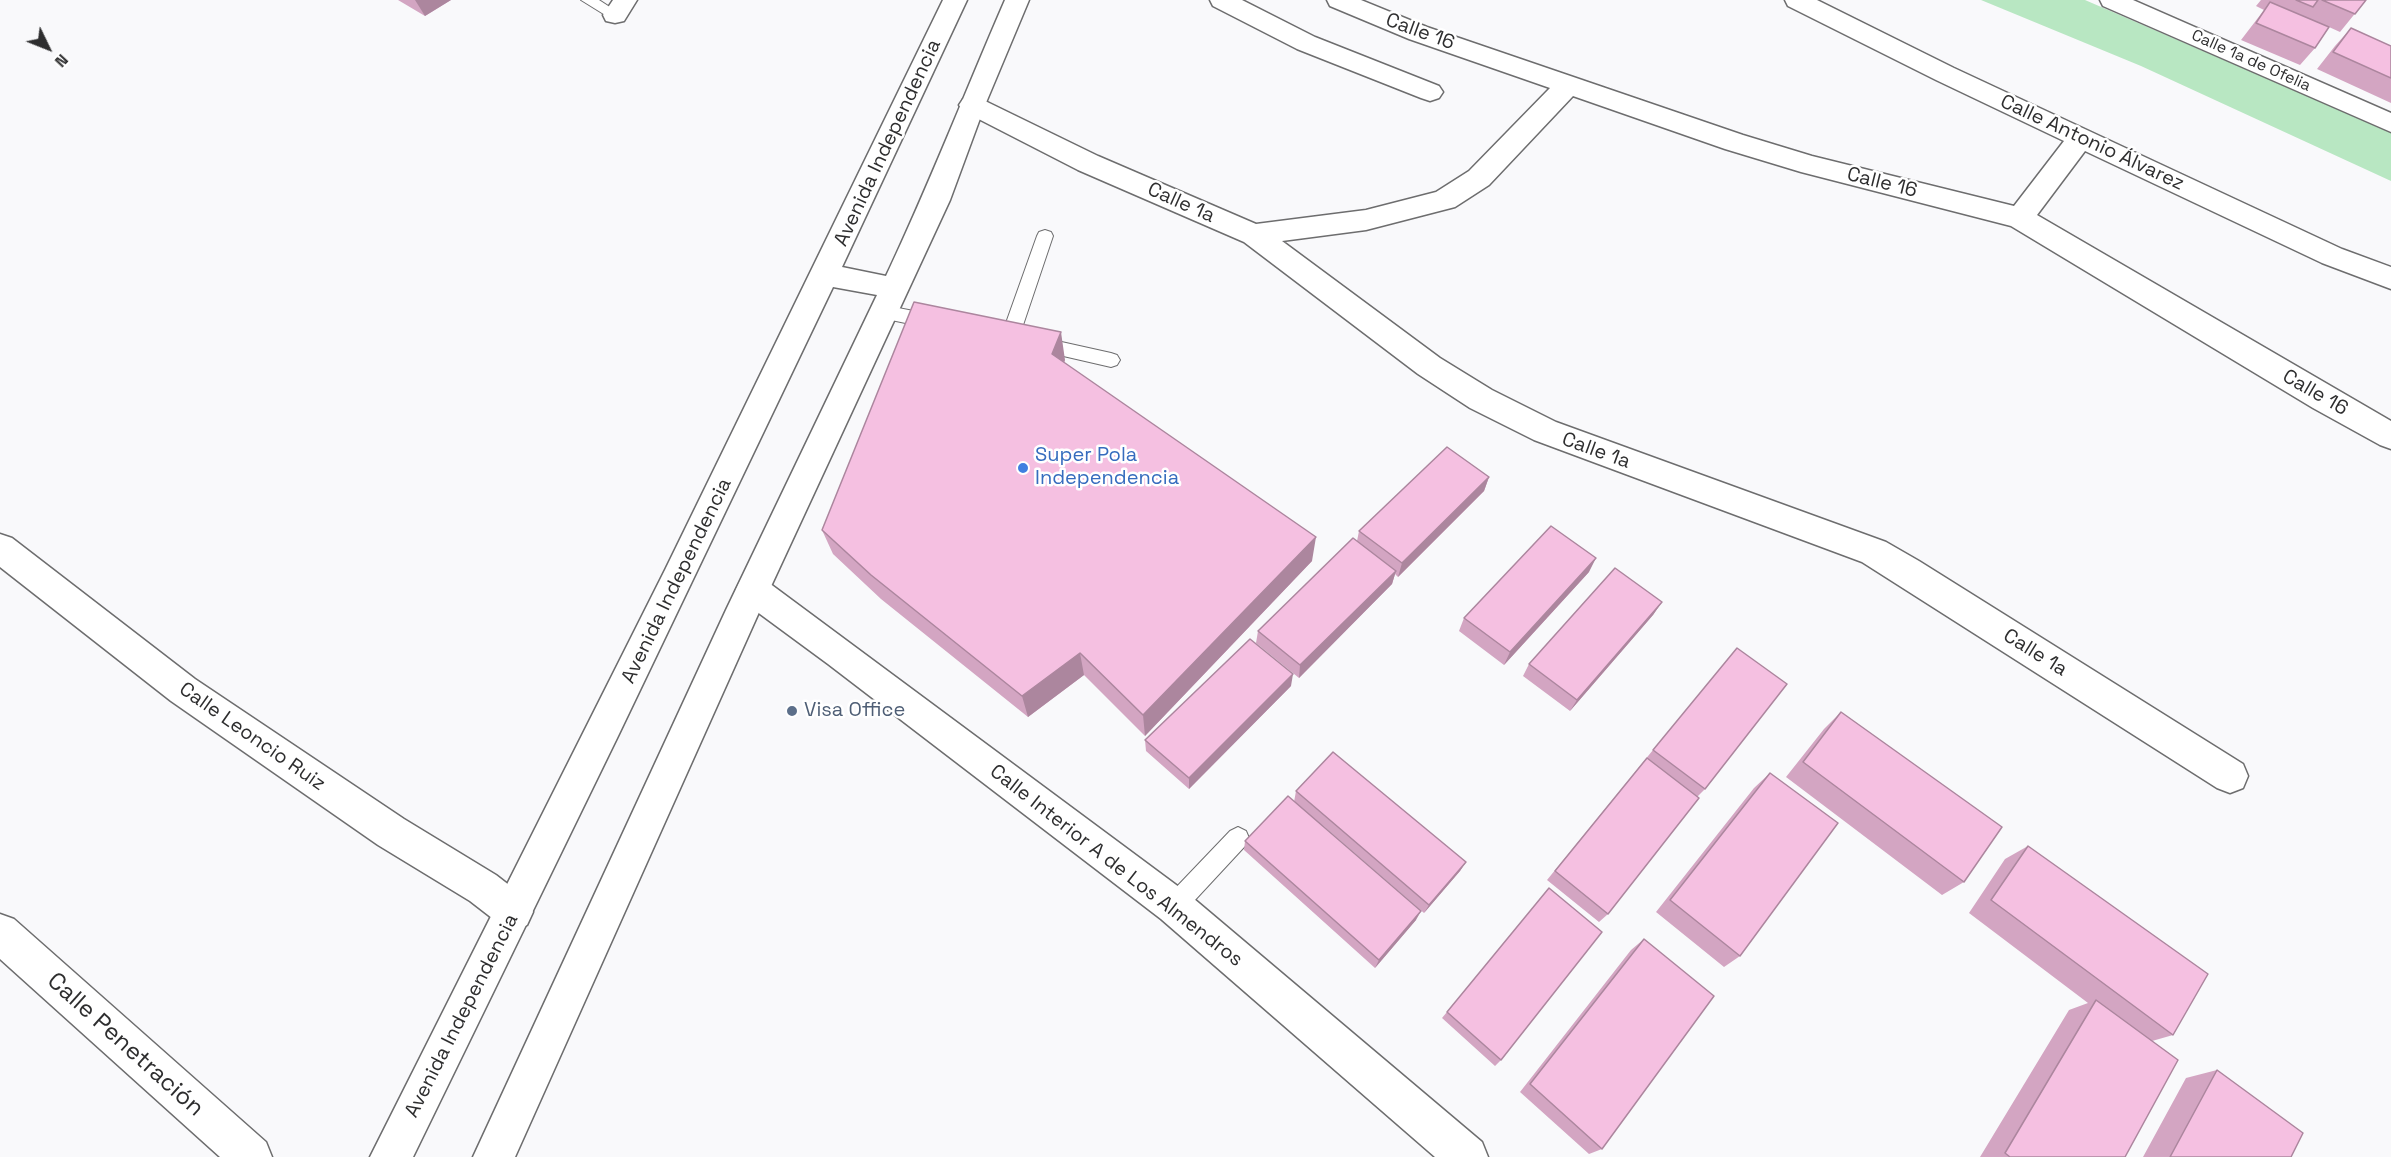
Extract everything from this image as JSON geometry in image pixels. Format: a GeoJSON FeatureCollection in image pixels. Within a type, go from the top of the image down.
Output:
{"type":"FeatureCollection","features":[{"type":"Feature","properties":{"kind":"street","name":"Avenida Independencia"},"geometry":{"type":"LineString","coordinates":[[391,1157],[514,912],[825,275],[955,0]]}},
{"type":"Feature","properties":{"kind":"street"},"geometry":{"type":"LineString","coordinates":[[503,1152],[753,590],[936,200],[972,105],[1017,0]]}},
{"type":"Feature","properties":{"kind":"street"},"geometry":{"type":"LineString","coordinates":[[1222,0],[1306,43],[1430,92]]}},
{"type":"Feature","properties":{"kind":"street","name":"Calle 16"},"geometry":{"type":"LineString","coordinates":[[1339,0],[1418,33],[1734,142],[1811,165],[2020,218],[2324,399],[2391,435]]}},
{"type":"Feature","properties":{"kind":"street","name":"Calle Antonio Álvarez"},"geometry":{"type":"LineString","coordinates":[[1797,0],[1945,74],[2332,256],[2391,278]]}},
{"type":"Feature","properties":{"kind":"street","name":"Calle 1a de Ofelia"},"geometry":{"type":"LineString","coordinates":[[2112,0],[2391,123]]}},
{"type":"Feature","properties":{"kind":"street"},"geometry":{"type":"LineString","coordinates":[[1254,235],[1366,220],[1445,200],[1479,178],[1569,84]]}},
{"type":"Feature","properties":{"kind":"street","name":"Calle 1a"},"geometry":{"type":"LineString","coordinates":[[972,105],[1088,163],[1254,235],[1429,366],[1481,399],[1545,432],[1874,552],[2230,776]]}},
{"type":"Feature","properties":{"kind":"street"},"geometry":{"type":"LineString","coordinates":[[2020,218],[2081,138]]}},
{"type":"Feature","properties":{"kind":"street"},"geometry":{"type":"LineString","coordinates":[[825,275],[889,300]]}},
{"type":"Feature","properties":{"kind":"street","name":"Calle Leoncio Ruiz"},"geometry":{"type":"LineString","coordinates":[[0,548],[183,690],[391,832],[483,888],[514,912]]}},
{"type":"Feature","properties":{"kind":"street","name":"Calle Interior A de Los Almendros"},"geometry":{"type":"LineString","coordinates":[[753,590],[859,667],[1174,906],[1467,1157]]}},
{"type":"Feature","properties":{"kind":"street","name":"Calle Penetración"},"geometry":{"type":"LineString","coordinates":[[0,933],[251,1157]]}},
{"type":"Feature","properties":{"kind":"lane"},"geometry":{"type":"LineString","coordinates":[[588,0],[620,8]]}},
{"type":"Feature","properties":{"kind":"lane"},"geometry":{"type":"LineString","coordinates":[[1010,337],[1045,236]]}},
{"type":"Feature","properties":{"kind":"lane"},"geometry":{"type":"LineString","coordinates":[[889,300],[956,327]]}},
{"type":"Feature","properties":{"kind":"lane"},"geometry":{"type":"LineString","coordinates":[[988,333],[1111,360]]}},
{"type":"Feature","properties":{"kind":"lane"},"geometry":{"type":"LineString","coordinates":[[1174,906],[1238,838]]}},
{"type":"Feature","properties":{"kind":"green space"},"geometry":{"type":"Polygon","coordinates":[[[1981,0],[2085,0],[2391,132],[2391,181],[2141,66],[1981,0]]]}},
{"type":"Feature","properties":{"kind":"building"},"geometry":{"type":"Polygon","coordinates":[[[2296,0],[2318,0],[2313,7],[2296,0]]]}},
{"type":"Feature","properties":{"kind":"building"},"geometry":{"type":"Polygon","coordinates":[[[2322,0],[2366,0],[2355,14],[2322,0]]]}},
{"type":"Feature","properties":{"kind":"building"},"geometry":{"type":"Polygon","coordinates":[[[2270,2],[2329,27],[2315,48],[2256,23],[2270,2]]]}},
{"type":"Feature","properties":{"kind":"building"},"geometry":{"type":"Polygon","coordinates":[[[2351,28],[2391,46],[2391,78],[2333,52],[2351,28]]]}},
{"type":"Feature","properties":{"kind":"building","name":"Super Pola Independencia"},"geometry":{"type":"Polygon","coordinates":[[[914,302],[1061,332],[1052,354],[1316,537],[1143,715],[1080,653],[1022,696],[871,575],[822,530],[914,302]]]}},
{"type":"Feature","properties":{"kind":"building"},"geometry":{"type":"Polygon","coordinates":[[[1447,447],[1489,477],[1402,563],[1359,531],[1447,447]]]}},
{"type":"Feature","properties":{"kind":"building"},"geometry":{"type":"Polygon","coordinates":[[[1551,526],[1596,558],[1510,652],[1464,618],[1551,526]]]}},
{"type":"Feature","properties":{"kind":"building"},"geometry":{"type":"Polygon","coordinates":[[[1353,538],[1396,571],[1300,665],[1258,631],[1353,538]]]}},
{"type":"Feature","properties":{"kind":"building"},"geometry":{"type":"Polygon","coordinates":[[[1615,568],[1662,602],[1577,700],[1529,664],[1615,568]]]}},
{"type":"Feature","properties":{"kind":"building"},"geometry":{"type":"Polygon","coordinates":[[[1250,639],[1293,674],[1189,778],[1145,740],[1250,639]]]}},
{"type":"Feature","properties":{"kind":"building"},"geometry":{"type":"Polygon","coordinates":[[[1737,648],[1787,684],[1705,789],[1653,750],[1737,648]]]}},
{"type":"Feature","properties":{"kind":"building"},"geometry":{"type":"Polygon","coordinates":[[[1841,712],[2002,827],[1964,882],[1803,762],[1841,712]]]}},
{"type":"Feature","properties":{"kind":"building"},"geometry":{"type":"Polygon","coordinates":[[[1333,752],[1466,862],[1429,905],[1296,791],[1333,752]]]}},
{"type":"Feature","properties":{"kind":"building"},"geometry":{"type":"Polygon","coordinates":[[[1647,758],[1699,798],[1608,914],[1555,871],[1647,758]]]}},
{"type":"Feature","properties":{"kind":"building"},"geometry":{"type":"Polygon","coordinates":[[[1770,773],[1838,823],[1740,956],[1670,900],[1770,773]]]}},
{"type":"Feature","properties":{"kind":"building"},"geometry":{"type":"Polygon","coordinates":[[[1288,796],[1421,911],[1379,960],[1245,841],[1288,796]]]}},
{"type":"Feature","properties":{"kind":"building"},"geometry":{"type":"Polygon","coordinates":[[[2028,846],[2208,974],[2173,1035],[1991,900],[2028,846]]]}},
{"type":"Feature","properties":{"kind":"building"},"geometry":{"type":"Polygon","coordinates":[[[1549,888],[1602,932],[1501,1060],[1447,1012],[1549,888]]]}},
{"type":"Feature","properties":{"kind":"building"},"geometry":{"type":"Polygon","coordinates":[[[1644,939],[1714,996],[1602,1149],[1530,1084],[1644,939]]]}},
{"type":"Feature","properties":{"kind":"building"},"geometry":{"type":"Polygon","coordinates":[[[2096,1000],[2178,1060],[2125,1157],[2010,1157],[2005,1153],[2096,1000]]]}},
{"type":"Feature","properties":{"kind":"building"},"geometry":{"type":"Polygon","coordinates":[[[2217,1070],[2303,1133],[2291,1157],[2170,1157],[2217,1070]]]}},
{"type":"Feature","properties":{"kind":"place","name":"Super Pola Independencia"},"geometry":{"type":"Point","coordinates":[1023,468]}},
{"type":"Feature","properties":{"kind":"place","name":"Visa Office"},"geometry":{"type":"Point","coordinates":[792,711]}}]}
